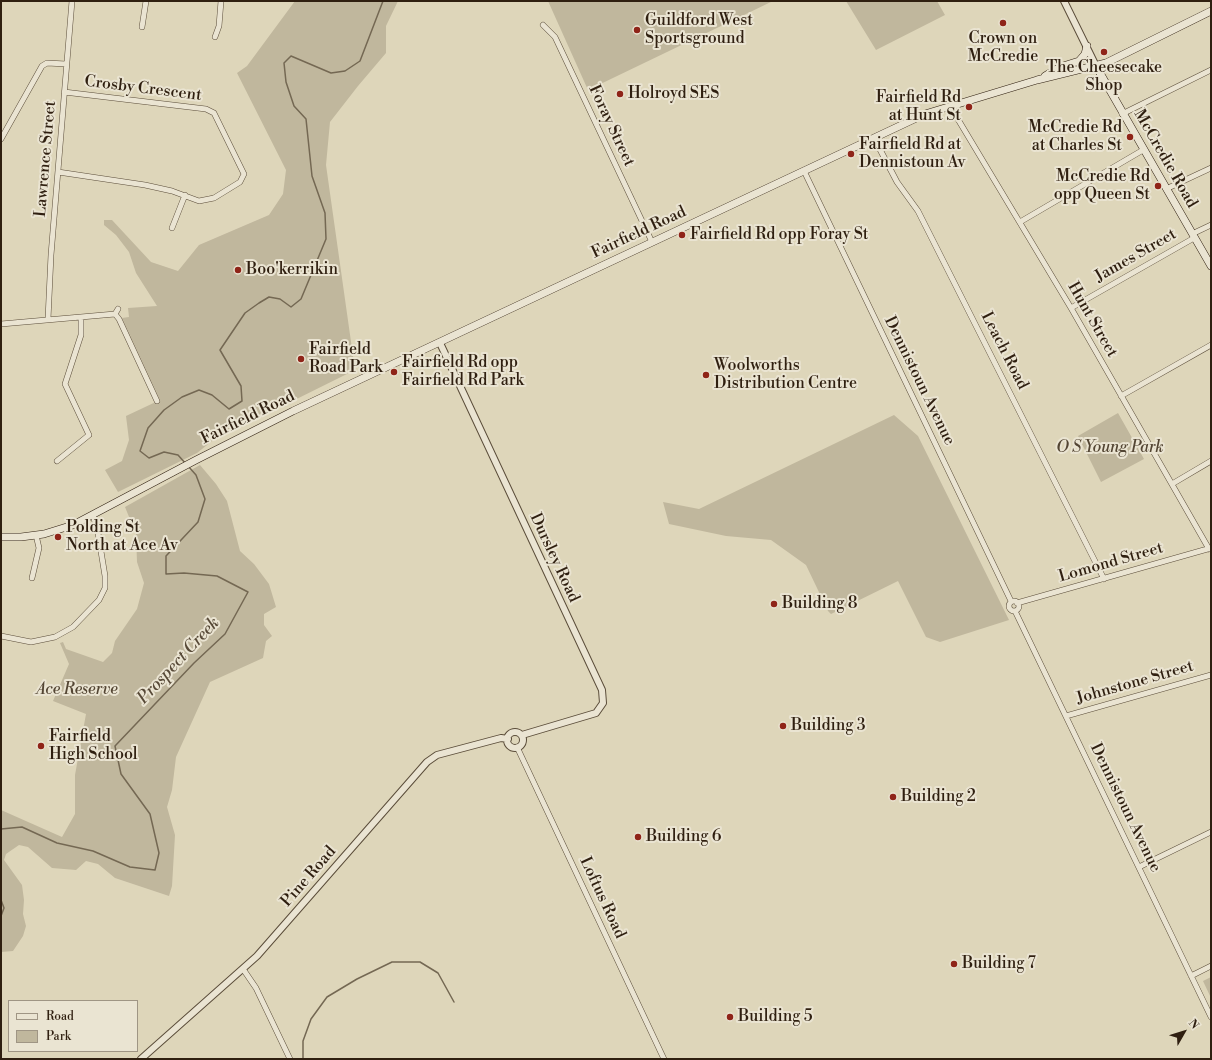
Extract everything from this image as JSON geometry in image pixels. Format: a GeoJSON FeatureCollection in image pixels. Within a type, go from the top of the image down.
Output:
{"type":"FeatureCollection","features":[{"type":"Feature","properties":{"kind":"main road","name":"Fairfield Road"},"geometry":{"type":"LineString","coordinates":[[1,537],[36,535],[67,527],[293,411],[925,114],[1038,80],[1109,62],[1211,11]]}},
{"type":"Feature","properties":{"kind":"main road"},"geometry":{"type":"LineString","coordinates":[[1038,80],[1060,67],[1079,61],[1085,54],[1087,46]]}},
{"type":"Feature","properties":{"kind":"main road","name":"McCredie Road"},"geometry":{"type":"LineString","coordinates":[[1096,66],[1122,114],[1211,266]]}},
{"type":"Feature","properties":{"kind":"street","name":"Lawrence Street"},"geometry":{"type":"LineString","coordinates":[[48,319],[51,255],[72,1]]}},
{"type":"Feature","properties":{"kind":"street"},"geometry":{"type":"LineString","coordinates":[[142,27],[146,1]]}},
{"type":"Feature","properties":{"kind":"street"},"geometry":{"type":"LineString","coordinates":[[214,37],[219,26],[222,1]]}},
{"type":"Feature","properties":{"kind":"street","name":"McCredie Road"},"geometry":{"type":"LineString","coordinates":[[1064,1],[1096,66]]}},
{"type":"Feature","properties":{"kind":"street","name":"Foray Street"},"geometry":{"type":"LineString","coordinates":[[543,25],[556,37],[652,242]]}},
{"type":"Feature","properties":{"kind":"street"},"geometry":{"type":"LineString","coordinates":[[1,139],[42,66],[47,63],[66,64]]}},
{"type":"Feature","properties":{"kind":"street"},"geometry":{"type":"LineString","coordinates":[[1122,114],[1211,70]]}},
{"type":"Feature","properties":{"kind":"street","name":"Crosby Crescent"},"geometry":{"type":"LineString","coordinates":[[58,172],[172,190],[198,201],[214,198],[240,182],[244,174],[214,113],[206,109],[64,92]]}},
{"type":"Feature","properties":{"kind":"street","name":"Hunt Street"},"geometry":{"type":"LineString","coordinates":[[950,106],[1071,308],[1210,548]]}},
{"type":"Feature","properties":{"kind":"street","name":"Leach Road"},"geometry":{"type":"LineString","coordinates":[[874,138],[897,182],[918,211],[1104,579]]}},
{"type":"Feature","properties":{"kind":"street"},"geometry":{"type":"LineString","coordinates":[[1020,222],[1143,150]]}},
{"type":"Feature","properties":{"kind":"street"},"geometry":{"type":"LineString","coordinates":[[1166,189],[1211,168]]}},
{"type":"Feature","properties":{"kind":"street","name":"Dennistoun Avenue"},"geometry":{"type":"LineString","coordinates":[[804,171],[1014,602],[1009,604],[1009,608],[1015,611],[1211,1017]]}},
{"type":"Feature","properties":{"kind":"street"},"geometry":{"type":"LineString","coordinates":[[172,228],[185,195]]}},
{"type":"Feature","properties":{"kind":"street","name":"James Street"},"geometry":{"type":"LineString","coordinates":[[1071,308],[1211,225]]}},
{"type":"Feature","properties":{"kind":"street"},"geometry":{"type":"LineString","coordinates":[[1,324],[81,317],[117,312],[157,401]]}},
{"type":"Feature","properties":{"kind":"street"},"geometry":{"type":"LineString","coordinates":[[57,461],[89,435],[65,384],[81,335],[81,317]]}},
{"type":"Feature","properties":{"kind":"street","name":"Dursley Road"},"geometry":{"type":"LineString","coordinates":[[440,343],[602,690],[603,703],[596,713],[522,736]]}},
{"type":"Feature","properties":{"kind":"street"},"geometry":{"type":"LineString","coordinates":[[1121,396],[1211,344]]}},
{"type":"Feature","properties":{"kind":"street"},"geometry":{"type":"LineString","coordinates":[[1172,484],[1211,461]]}},
{"type":"Feature","properties":{"kind":"street"},"geometry":{"type":"LineString","coordinates":[[1,636],[31,642],[55,637],[73,627],[99,600],[105,588],[106,576],[93,515]]}},
{"type":"Feature","properties":{"kind":"street"},"geometry":{"type":"LineString","coordinates":[[32,578],[39,548],[36,535]]}},
{"type":"Feature","properties":{"kind":"street","name":"Lomond Street"},"geometry":{"type":"LineString","coordinates":[[1014,602],[1104,579],[1210,548]]}},
{"type":"Feature","properties":{"kind":"street"},"geometry":{"type":"LineString","coordinates":[[1014,602],[1018,607],[1015,611]]}},
{"type":"Feature","properties":{"kind":"street","name":"Johnstone Street"},"geometry":{"type":"LineString","coordinates":[[1066,716],[1211,675]]}},
{"type":"Feature","properties":{"kind":"street"},"geometry":{"type":"LineString","coordinates":[[514,732],[522,736],[523,743],[517,747],[510,746],[508,739],[510,734],[514,732]]}},
{"type":"Feature","properties":{"kind":"street","name":"Pine Road"},"geometry":{"type":"LineString","coordinates":[[141,1059],[244,970],[427,762],[437,755],[501,738],[508,739]]}},
{"type":"Feature","properties":{"kind":"street","name":"Loftus Road"},"geometry":{"type":"LineString","coordinates":[[517,747],[664,1059]]}},
{"type":"Feature","properties":{"kind":"street"},"geometry":{"type":"LineString","coordinates":[[1139,867],[1211,832]]}},
{"type":"Feature","properties":{"kind":"street"},"geometry":{"type":"LineString","coordinates":[[1191,976],[1211,966]]}},
{"type":"Feature","properties":{"kind":"street"},"geometry":{"type":"LineString","coordinates":[[244,970],[256,988],[290,1059]]}},
{"type":"Feature","properties":{"kind":"green space","name":"Fairfield Road Park"},"geometry":{"type":"Polygon","coordinates":[[[295,1],[398,1],[386,26],[386,53],[330,122],[326,165],[355,370],[212,441],[197,453],[118,492],[105,470],[122,461],[129,440],[126,416],[160,400],[122,318],[129,317],[128,308],[157,306],[136,273],[129,252],[116,235],[104,225],[104,220],[112,220],[151,262],[178,271],[199,245],[269,215],[283,194],[286,170],[237,73],[247,66],[295,1]]]}},
{"type":"Feature","properties":{"kind":"green space","name":"Guildford West Sportsground"},"geometry":{"type":"Polygon","coordinates":[[[548,1],[773,1],[588,90],[548,1]]]}},
{"type":"Feature","properties":{"kind":"green space"},"geometry":{"type":"Polygon","coordinates":[[[846,1],[937,1],[945,15],[876,50],[846,1]]]}},
{"type":"Feature","properties":{"kind":"green space","name":"O S Young Park"},"geometry":{"type":"Polygon","coordinates":[[[1118,413],[1144,459],[1101,482],[1078,436],[1118,413]]]}},
{"type":"Feature","properties":{"kind":"green space"},"geometry":{"type":"Polygon","coordinates":[[[894,415],[918,436],[1009,620],[940,642],[926,637],[898,581],[831,614],[828,611],[806,565],[771,540],[726,536],[669,524],[663,502],[699,509],[894,415]]]}},
{"type":"Feature","properties":{"kind":"green space","name":"Ace Reserve"},"geometry":{"type":"Polygon","coordinates":[[[200,465],[216,484],[227,501],[240,551],[254,564],[269,584],[276,607],[264,614],[264,625],[272,636],[266,641],[263,658],[210,682],[176,757],[172,790],[167,807],[175,835],[172,886],[169,896],[115,878],[98,864],[86,861],[76,870],[52,868],[28,847],[19,845],[6,854],[4,860],[22,885],[24,900],[23,914],[26,926],[23,936],[13,951],[1,952],[1,810],[62,837],[75,814],[75,775],[86,714],[53,701],[69,664],[60,643],[63,642],[66,649],[103,662],[112,653],[115,641],[137,609],[144,583],[137,562],[136,534],[125,507],[200,465]]]}},
{"type":"Feature","properties":{"kind":"green space"},"geometry":{"type":"Polygon","coordinates":[[[1211,977],[1211,998],[1203,981],[1211,977]]]}},
{"type":"Feature","properties":{"kind":"waterway","name":"Prospect Creek"},"geometry":{"type":"LineString","coordinates":[[186,464],[178,455],[164,452],[149,458],[140,451],[148,428],[164,410],[182,397],[199,390],[212,395],[229,409],[242,401],[241,386],[220,350],[245,313],[259,303],[269,297],[280,299],[291,307],[301,299],[326,239],[325,213],[312,176],[306,119],[294,106],[286,82],[284,63],[291,56],[331,73],[345,71],[360,61],[383,1]]}},
{"type":"Feature","properties":{"kind":"waterway","name":"Prospect Creek"},"geometry":{"type":"LineString","coordinates":[[1,829],[22,827],[57,843],[93,851],[130,867],[155,870],[159,853],[150,814],[121,774],[115,746],[194,663],[225,634],[248,592],[217,576],[184,573],[166,574],[166,556],[198,522],[205,499],[196,475],[188,466]]}},
{"type":"Feature","properties":{"kind":"waterway","name":"Prospect Creek"},"geometry":{"type":"LineString","coordinates":[[1,900],[4,908],[1,916]]}},
{"type":"Feature","properties":{"kind":"waterway"},"geometry":{"type":"LineString","coordinates":[[303,1059],[303,1041],[311,1019],[327,997],[357,979],[392,962],[420,962],[438,973],[454,1002]]}},
{"type":"Feature","properties":{"kind":"place","name":"Crown on McCredie"},"geometry":{"type":"Point","coordinates":[1003,23]}},
{"type":"Feature","properties":{"kind":"place","name":"Guildford West Sportsground"},"geometry":{"type":"Point","coordinates":[637,30]}},
{"type":"Feature","properties":{"kind":"place","name":"The Cheesecake Shop"},"geometry":{"type":"Point","coordinates":[1104,52]}},
{"type":"Feature","properties":{"kind":"place","name":"Holroyd SES"},"geometry":{"type":"Point","coordinates":[620,94]}},
{"type":"Feature","properties":{"kind":"place","name":"Fairfield Rd at Hunt St"},"geometry":{"type":"Point","coordinates":[969,107]}},
{"type":"Feature","properties":{"kind":"place","name":"McCredie Rd at Charles St"},"geometry":{"type":"Point","coordinates":[1130,137]}},
{"type":"Feature","properties":{"kind":"place","name":"Fairfield Rd at Dennistoun Av"},"geometry":{"type":"Point","coordinates":[851,154]}},
{"type":"Feature","properties":{"kind":"place","name":"McCredie Rd opp Queen St"},"geometry":{"type":"Point","coordinates":[1158,186]}},
{"type":"Feature","properties":{"kind":"place","name":"Fairfield Rd opp Foray St"},"geometry":{"type":"Point","coordinates":[682,235]}},
{"type":"Feature","properties":{"kind":"place","name":"Boo'kerrikin"},"geometry":{"type":"Point","coordinates":[238,270]}},
{"type":"Feature","properties":{"kind":"place","name":"Fairfield Road Park"},"geometry":{"type":"Point","coordinates":[301,359]}},
{"type":"Feature","properties":{"kind":"place","name":"Fairfield Rd opp Fairfield Rd Park"},"geometry":{"type":"Point","coordinates":[394,372]}},
{"type":"Feature","properties":{"kind":"place","name":"Woolworths Distribution Centre"},"geometry":{"type":"Point","coordinates":[706,375]}},
{"type":"Feature","properties":{"kind":"place","name":"Polding St North at Ace Av"},"geometry":{"type":"Point","coordinates":[58,537]}},
{"type":"Feature","properties":{"kind":"place","name":"Building 8"},"geometry":{"type":"Point","coordinates":[774,604]}},
{"type":"Feature","properties":{"kind":"place","name":"Building 3"},"geometry":{"type":"Point","coordinates":[783,726]}},
{"type":"Feature","properties":{"kind":"place","name":"Fairfield High School"},"geometry":{"type":"Point","coordinates":[41,746]}},
{"type":"Feature","properties":{"kind":"place","name":"Building 2"},"geometry":{"type":"Point","coordinates":[893,797]}},
{"type":"Feature","properties":{"kind":"place","name":"Building 6"},"geometry":{"type":"Point","coordinates":[638,837]}},
{"type":"Feature","properties":{"kind":"place","name":"Building 7"},"geometry":{"type":"Point","coordinates":[954,964]}},
{"type":"Feature","properties":{"kind":"place","name":"Building 5"},"geometry":{"type":"Point","coordinates":[730,1017]}}]}
